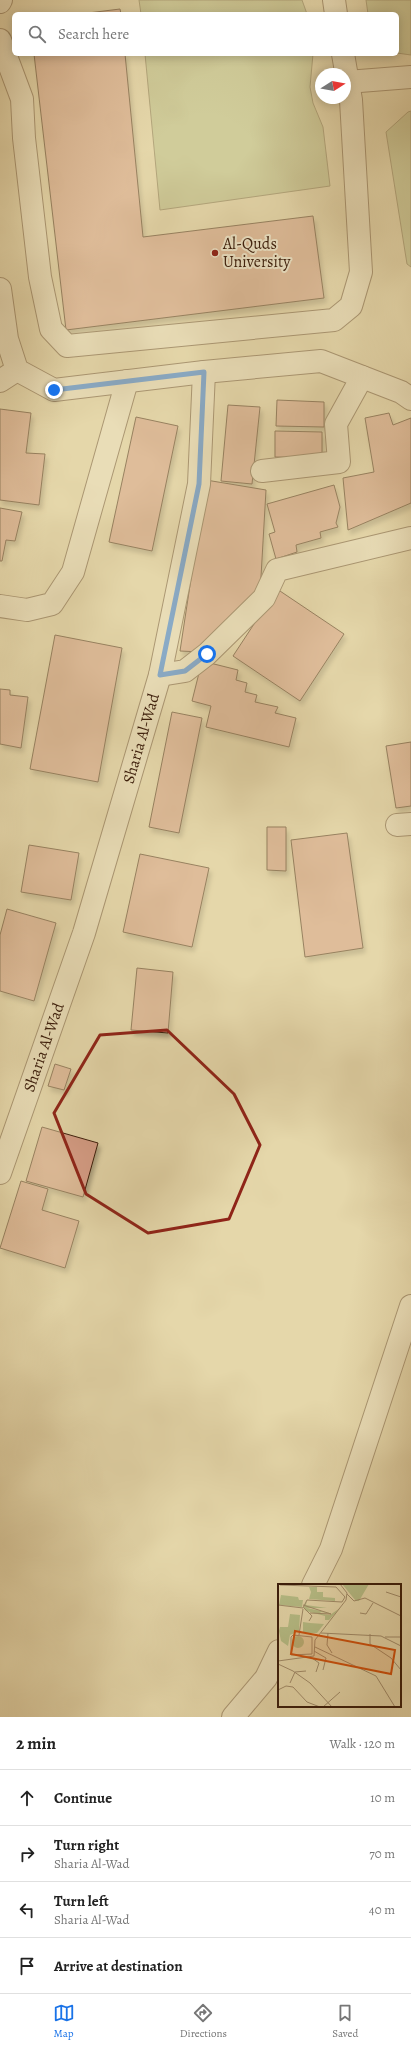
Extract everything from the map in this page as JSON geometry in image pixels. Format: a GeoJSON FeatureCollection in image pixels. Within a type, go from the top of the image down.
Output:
{"type":"FeatureCollection","features":[{"type":"Feature","properties":{"kind":"street"},"geometry":{"type":"LineString","coordinates":[[334,0],[336,12]]}},
{"type":"Feature","properties":{"kind":"street"},"geometry":{"type":"LineString","coordinates":[[0,40],[22,99],[24,138],[40,277],[51,329],[67,346],[334,320],[351,306],[361,272],[351,100]]}},
{"type":"Feature","properties":{"kind":"street"},"geometry":{"type":"LineString","coordinates":[[343,56],[345,68]]}},
{"type":"Feature","properties":{"kind":"street"},"geometry":{"type":"LineString","coordinates":[[351,82],[411,77]]}},
{"type":"Feature","properties":{"kind":"street"},"geometry":{"type":"LineString","coordinates":[[0,289],[7,340],[8,376],[54,390],[204,372],[321,361],[401,392],[411,399]]}},
{"type":"Feature","properties":{"kind":"street","name":"Sharia Al-Wad"},"geometry":{"type":"LineString","coordinates":[[0,1173],[84,934],[160,675],[199,484],[204,372]]}},
{"type":"Feature","properties":{"kind":"street"},"geometry":{"type":"LineString","coordinates":[[262,471],[339,462],[336,424],[362,377]]}},
{"type":"Feature","properties":{"kind":"street"},"geometry":{"type":"LineString","coordinates":[[0,606],[27,610],[52,604],[73,572],[127,381]]}},
{"type":"Feature","properties":{"kind":"street"},"geometry":{"type":"LineString","coordinates":[[160,675],[185,671],[207,654],[264,598],[277,570],[411,538]]}},
{"type":"Feature","properties":{"kind":"street"},"geometry":{"type":"LineString","coordinates":[[314,1584],[331,1549],[411,1306]]}},
{"type":"Feature","properties":{"kind":"street"},"geometry":{"type":"LineString","coordinates":[[233,1717],[266,1678],[278,1653]]}},
{"type":"Feature","properties":{"kind":"highlighted area"},"geometry":{"type":"Polygon","coordinates":[[[167,1030],[234,1094],[260,1145],[229,1219],[148,1233],[86,1194],[54,1113],[100,1035],[167,1030]]]}},
{"type":"Feature","properties":{"kind":"green space"},"geometry":{"type":"Polygon","coordinates":[[[139,0],[302,0],[306,12],[141,12],[139,0]]]}},
{"type":"Feature","properties":{"kind":"green space"},"geometry":{"type":"Polygon","coordinates":[[[366,0],[411,0],[411,55],[399,53],[399,12],[368,12],[366,0]]]}},
{"type":"Feature","properties":{"kind":"green space"},"geometry":{"type":"Polygon","coordinates":[[[145,56],[313,56],[310,87],[313,103],[323,127],[330,186],[160,210],[145,56]]]}},
{"type":"Feature","properties":{"kind":"green space"},"geometry":{"type":"Polygon","coordinates":[[[411,111],[411,267],[407,264],[386,132],[411,111]]]}},
{"type":"Feature","properties":{"kind":"building"},"geometry":{"type":"Polygon","coordinates":[[[120,9],[121,12],[96,12],[120,9]]]}},
{"type":"Feature","properties":{"kind":"building"},"geometry":{"type":"Polygon","coordinates":[[[34,56],[125,56],[143,237],[313,216],[324,298],[66,330],[34,56]]]}},
{"type":"Feature","properties":{"kind":"building"},"geometry":{"type":"Polygon","coordinates":[[[277,400],[324,402],[324,427],[276,426],[277,400]]]}},
{"type":"Feature","properties":{"kind":"building"},"geometry":{"type":"Polygon","coordinates":[[[228,405],[260,407],[252,484],[221,481],[228,405]]]}},
{"type":"Feature","properties":{"kind":"building"},"geometry":{"type":"Polygon","coordinates":[[[0,409],[31,413],[26,453],[45,454],[39,505],[0,500],[0,409]]]}},
{"type":"Feature","properties":{"kind":"building"},"geometry":{"type":"Polygon","coordinates":[[[389,413],[393,425],[411,418],[411,503],[348,530],[343,478],[374,472],[365,418],[389,413]]]}},
{"type":"Feature","properties":{"kind":"building"},"geometry":{"type":"Polygon","coordinates":[[[136,417],[178,426],[152,551],[109,542],[136,417]]]}},
{"type":"Feature","properties":{"kind":"building"},"geometry":{"type":"Polygon","coordinates":[[[275,431],[322,432],[322,458],[275,457],[275,431]]]}},
{"type":"Feature","properties":{"kind":"building"},"geometry":{"type":"Polygon","coordinates":[[[206,480],[266,490],[260,594],[201,652],[180,651],[206,480]]]}},
{"type":"Feature","properties":{"kind":"building"},"geometry":{"type":"Polygon","coordinates":[[[334,485],[340,507],[336,523],[338,527],[320,532],[321,538],[296,545],[297,552],[276,559],[269,534],[275,532],[267,504],[334,485]]]}},
{"type":"Feature","properties":{"kind":"building"},"geometry":{"type":"Polygon","coordinates":[[[0,508],[22,512],[15,541],[6,540],[2,561],[0,561],[0,508]]]}},
{"type":"Feature","properties":{"kind":"building"},"geometry":{"type":"Polygon","coordinates":[[[277,589],[344,634],[300,701],[233,656],[277,589]]]}},
{"type":"Feature","properties":{"kind":"building"},"geometry":{"type":"Polygon","coordinates":[[[55,635],[122,648],[98,782],[30,769],[55,635]]]}},
{"type":"Feature","properties":{"kind":"building"},"geometry":{"type":"Polygon","coordinates":[[[202,661],[238,670],[236,680],[247,683],[245,692],[257,695],[255,702],[278,707],[275,713],[296,718],[289,747],[206,727],[211,706],[192,701],[202,661]]]}},
{"type":"Feature","properties":{"kind":"building"},"geometry":{"type":"Polygon","coordinates":[[[0,689],[10,690],[10,695],[28,697],[21,748],[0,744],[0,689]]]}},
{"type":"Feature","properties":{"kind":"building"},"geometry":{"type":"Polygon","coordinates":[[[172,712],[202,718],[179,833],[149,827],[172,712]]]}},
{"type":"Feature","properties":{"kind":"building"},"geometry":{"type":"Polygon","coordinates":[[[411,742],[411,806],[396,808],[386,746],[411,742]]]}},
{"type":"Feature","properties":{"kind":"building"},"geometry":{"type":"Polygon","coordinates":[[[267,827],[286,827],[286,871],[267,870],[267,827]]]}},
{"type":"Feature","properties":{"kind":"building"},"geometry":{"type":"Polygon","coordinates":[[[347,833],[363,948],[305,957],[291,840],[347,833]]]}},
{"type":"Feature","properties":{"kind":"building"},"geometry":{"type":"Polygon","coordinates":[[[29,845],[79,853],[71,900],[21,892],[29,845]]]}},
{"type":"Feature","properties":{"kind":"building"},"geometry":{"type":"Polygon","coordinates":[[[140,854],[209,868],[192,947],[123,932],[140,854]]]}},
{"type":"Feature","properties":{"kind":"building"},"geometry":{"type":"Polygon","coordinates":[[[7,909],[56,923],[34,1001],[0,991],[0,935],[7,909]]]}},
{"type":"Feature","properties":{"kind":"building"},"geometry":{"type":"Polygon","coordinates":[[[137,968],[173,972],[168,1033],[131,1030],[137,968]]]}},
{"type":"Feature","properties":{"kind":"building"},"geometry":{"type":"Polygon","coordinates":[[[55,1064],[71,1069],[64,1090],[48,1086],[55,1064]]]}},
{"type":"Feature","properties":{"kind":"building"},"geometry":{"type":"Polygon","coordinates":[[[42,1127],[98,1143],[83,1197],[26,1181],[42,1127]]]}},
{"type":"Feature","properties":{"kind":"building"},"geometry":{"type":"Polygon","coordinates":[[[21,1181],[48,1189],[42,1210],[79,1221],[65,1268],[0,1248],[21,1181]]]}},
{"type":"Feature","properties":{"kind":"place","name":"Al-Quds University"},"geometry":{"type":"Point","coordinates":[215,253]}},
{"type":"Feature","properties":{"kind":"route"},"geometry":{"type":"LineString","coordinates":[[54,390],[204,372],[199,484],[160,675],[185,671],[207,654]]}}]}
